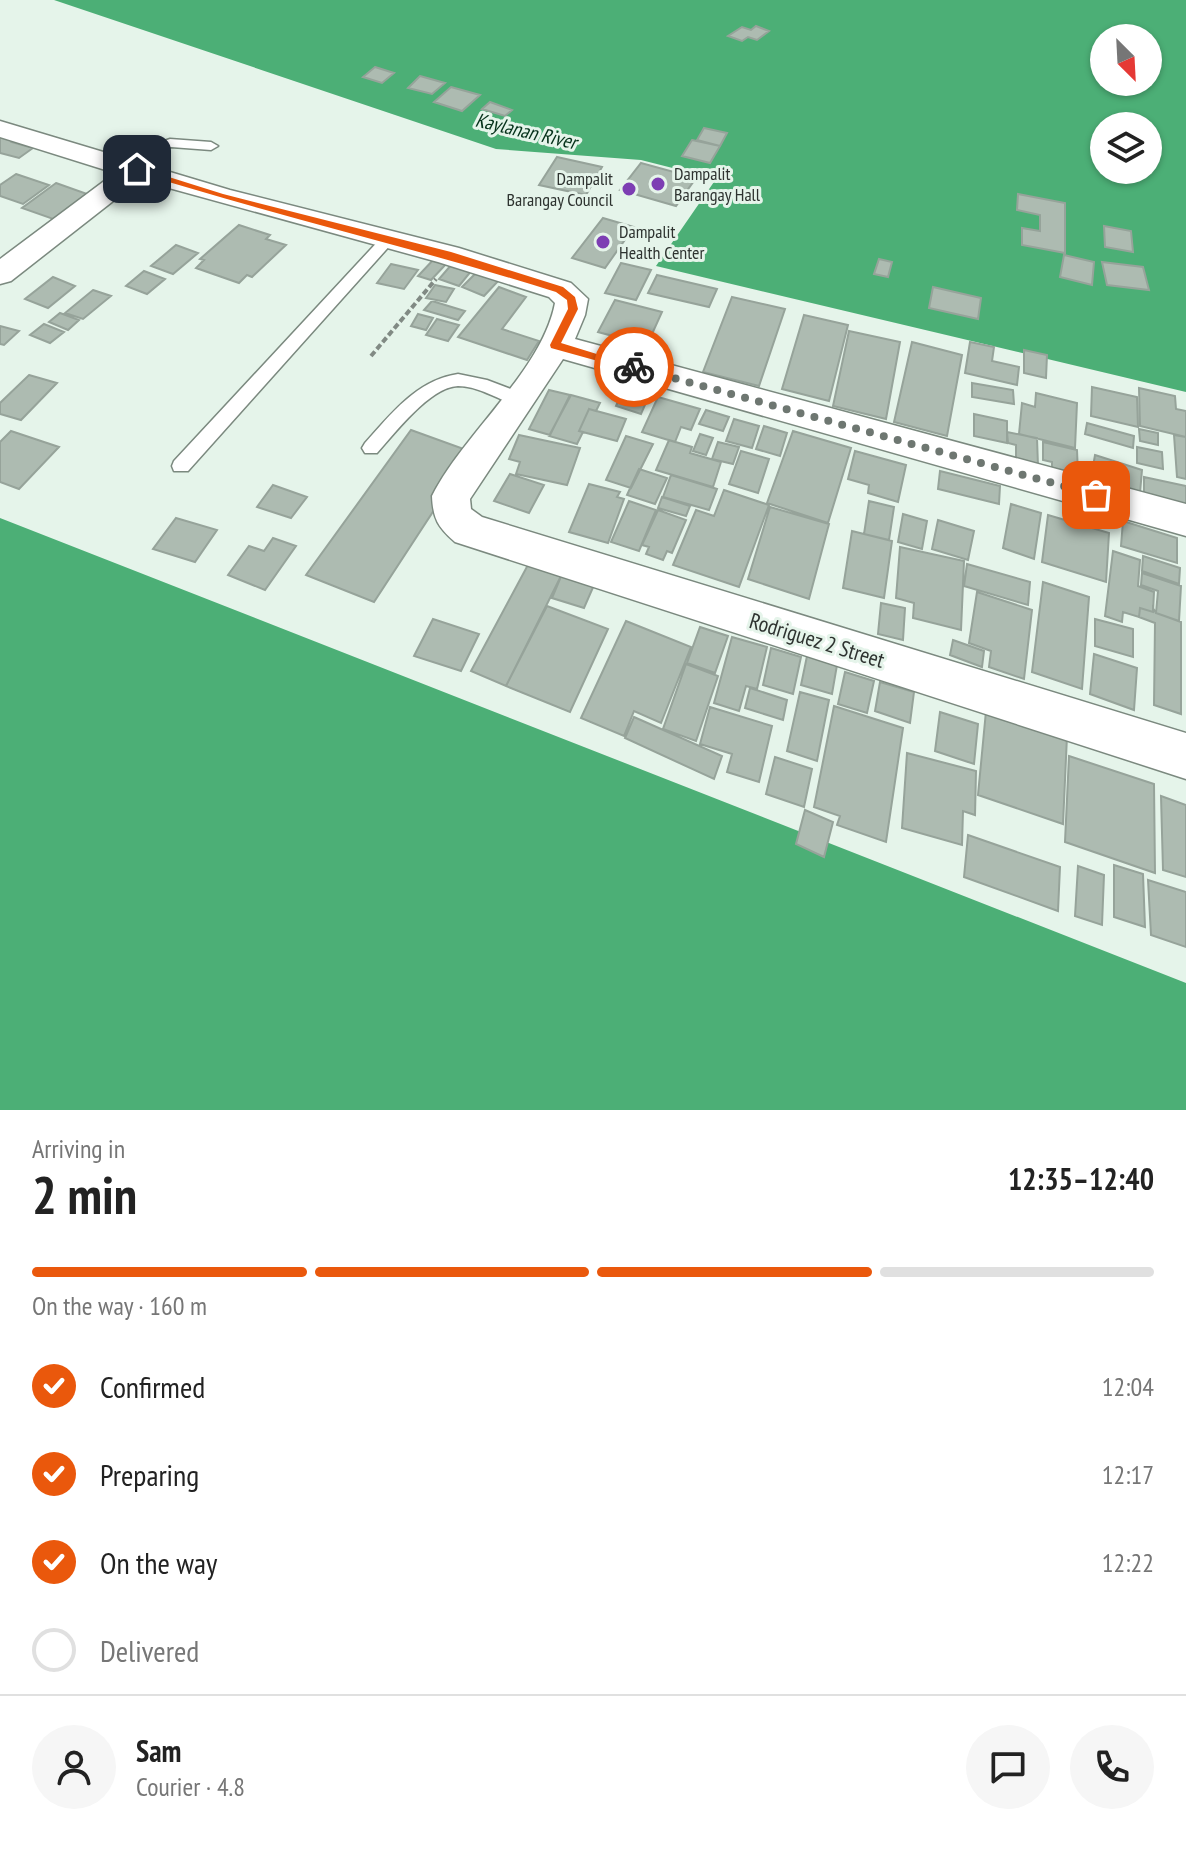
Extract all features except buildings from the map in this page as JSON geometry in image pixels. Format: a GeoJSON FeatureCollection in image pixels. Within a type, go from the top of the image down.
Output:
{"type":"FeatureCollection","features":[{"type":"Feature","properties":{"kind":"street"},"geometry":{"type":"LineString","coordinates":[[0,129],[220,196],[454,257],[560,290],[572,299],[573,309],[555,345],[518,399]]}},
{"type":"Feature","properties":{"kind":"street"},"geometry":{"type":"LineString","coordinates":[[0,274],[124,166]]}},
{"type":"Feature","properties":{"kind":"street"},"geometry":{"type":"LineString","coordinates":[[555,345],[1186,520]]}},
{"type":"Feature","properties":{"kind":"street","name":"Rodriguez 2 Street"},"geometry":{"type":"LineString","coordinates":[[518,399],[451,496],[452,516],[469,530],[1186,756]]}},
{"type":"Feature","properties":{"kind":"lane"},"geometry":{"type":"LineString","coordinates":[[124,166],[170,143],[211,146]]}},
{"type":"Feature","properties":{"kind":"lane"},"geometry":{"type":"LineString","coordinates":[[181,466],[388,239]]}},
{"type":"Feature","properties":{"kind":"lane"},"geometry":{"type":"LineString","coordinates":[[371,448],[430,389],[443,382],[459,380],[518,399]]}},
{"type":"Feature","properties":{"kind":"path"},"geometry":{"type":"LineString","coordinates":[[371,356],[454,257]]}},
{"type":"Feature","properties":{"kind":"water","name":"Kaylanan River"},"geometry":{"type":"Polygon","coordinates":[[[54,0],[1186,0],[1186,392],[656,266],[716,179],[641,160],[496,149],[54,0]]]}},
{"type":"Feature","properties":{"kind":"water"},"geometry":{"type":"Polygon","coordinates":[[[0,518],[1186,983],[1186,1110],[0,1110],[0,518]]]}},
{"type":"Feature","properties":{"kind":"way so far"},"geometry":{"type":"LineString","coordinates":[[634,367],[1096,495]]}},
{"type":"Feature","properties":{"kind":"place","name":"Dampalit Barangay Hall"},"geometry":{"type":"Point","coordinates":[658,184]}},
{"type":"Feature","properties":{"kind":"place","name":"Dampalit Barangay Council"},"geometry":{"type":"Point","coordinates":[629,189]}},
{"type":"Feature","properties":{"kind":"place","name":"Dampalit Health Center"},"geometry":{"type":"Point","coordinates":[603,242]}},
{"type":"Feature","properties":{"kind":"route"},"geometry":{"type":"LineString","coordinates":[[137,169],[220,196],[448,255],[560,290],[572,299],[573,309],[555,345],[634,367]]}}]}
